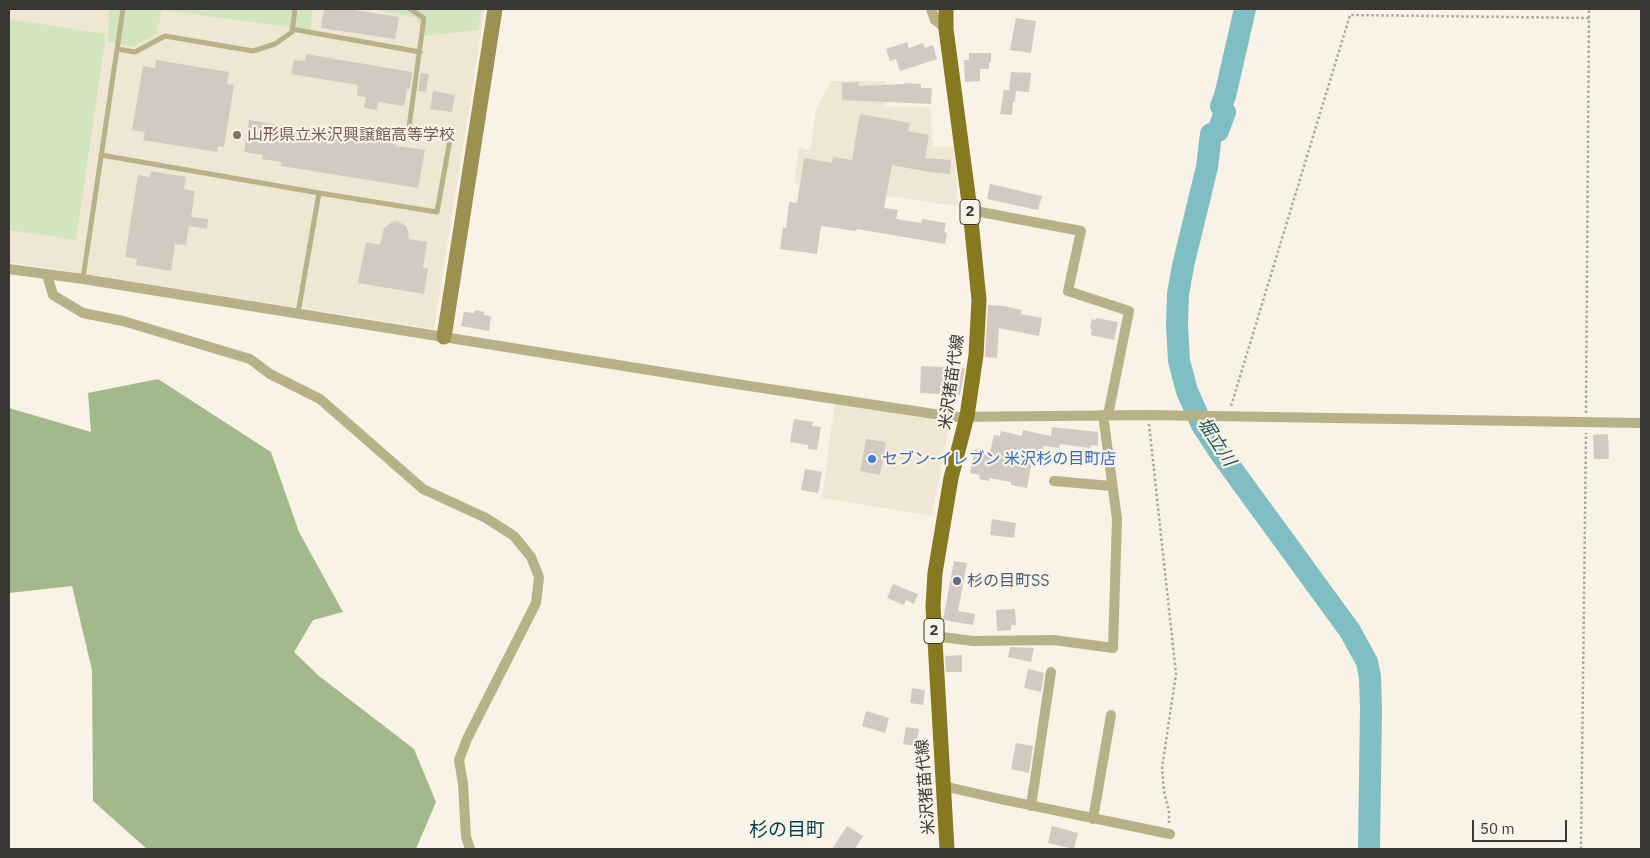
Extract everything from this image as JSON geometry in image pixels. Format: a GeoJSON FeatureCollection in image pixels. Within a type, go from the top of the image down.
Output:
{"type":"FeatureCollection","features":[{"type":"Feature","properties":{"kind":"main road","name":"米沢猪苗代線"},"geometry":{"type":"LineString","coordinates":[[946,9],[946,30],[970,210],[979,300],[976,355],[967,416],[952,478],[935,573],[933,606],[947,849]]}},
{"type":"Feature","properties":{"kind":"street"},"geometry":{"type":"LineString","coordinates":[[444,337],[495,9]]}},
{"type":"Feature","properties":{"kind":"street"},"geometry":{"type":"LineString","coordinates":[[931,9],[935,20],[946,30]]}},
{"type":"Feature","properties":{"kind":"street"},"geometry":{"type":"LineString","coordinates":[[934,636],[973,641],[1054,640],[1113,648],[1116,519],[1111,486],[1106,416],[1129,311],[1068,291],[1081,231],[970,210]]}},
{"type":"Feature","properties":{"kind":"street"},"geometry":{"type":"LineString","coordinates":[[9,269],[83,279],[736,384],[954,417],[1148,415],[1641,423]]}},
{"type":"Feature","properties":{"kind":"street"},"geometry":{"type":"LineString","coordinates":[[47,275],[53,294],[83,313],[123,321],[250,359],[270,374],[320,399],[423,489],[486,518],[514,536],[531,557],[539,577],[536,604],[467,739],[459,760],[463,784],[466,837],[470,849]]}},
{"type":"Feature","properties":{"kind":"street"},"geometry":{"type":"LineString","coordinates":[[1054,481],[1111,486]]}},
{"type":"Feature","properties":{"kind":"street"},"geometry":{"type":"LineString","coordinates":[[1031,806],[1051,672]]}},
{"type":"Feature","properties":{"kind":"street"},"geometry":{"type":"LineString","coordinates":[[1093,819],[1111,715]]}},
{"type":"Feature","properties":{"kind":"street"},"geometry":{"type":"LineString","coordinates":[[943,786],[1170,834]]}},
{"type":"Feature","properties":{"kind":"lane"},"geometry":{"type":"LineString","coordinates":[[83,279],[123,9]]}},
{"type":"Feature","properties":{"kind":"lane"},"geometry":{"type":"LineString","coordinates":[[117,49],[135,52],[165,36],[253,51],[275,44],[292,32],[295,9]]}},
{"type":"Feature","properties":{"kind":"lane"},"geometry":{"type":"LineString","coordinates":[[101,155],[437,212],[451,134],[409,127],[424,18],[410,9]]}},
{"type":"Feature","properties":{"kind":"lane"},"geometry":{"type":"LineString","coordinates":[[292,29],[420,52]]}},
{"type":"Feature","properties":{"kind":"lane"},"geometry":{"type":"LineString","coordinates":[[298,314],[319,193]]}},
{"type":"Feature","properties":{"kind":"path"},"geometry":{"type":"LineString","coordinates":[[1580,849],[1589,9]]}},
{"type":"Feature","properties":{"kind":"path"},"geometry":{"type":"LineString","coordinates":[[1228,416],[1350,15],[1589,18]]}},
{"type":"Feature","properties":{"kind":"path"},"geometry":{"type":"LineString","coordinates":[[1148,415],[1176,674],[1162,768],[1164,792],[1169,811],[1170,834]]}},
{"type":"Feature","properties":{"kind":"shaded area","name":"山形県立米沢興譲館高等学校"},"geometry":{"type":"Polygon","coordinates":[[[9,9],[485,9],[434,329],[9,262],[9,9]]]}},
{"type":"Feature","properties":{"kind":"shaded area"},"geometry":{"type":"Polygon","coordinates":[[[831,81],[885,81],[886,106],[930,107],[933,146],[954,147],[958,206],[794,183],[799,147],[810,151],[816,110],[831,81]]]}},
{"type":"Feature","properties":{"kind":"shaded area"},"geometry":{"type":"Polygon","coordinates":[[[835,403],[943,421],[949,427],[932,516],[822,498],[835,403]]]}},
{"type":"Feature","properties":{"kind":"green space"},"geometry":{"type":"Polygon","coordinates":[[[109,9],[312,9],[311,30],[162,10],[157,33],[134,47],[108,42],[109,9]]]}},
{"type":"Feature","properties":{"kind":"green space"},"geometry":{"type":"Polygon","coordinates":[[[374,9],[482,9],[478,30],[424,36],[416,18],[374,9]]]}},
{"type":"Feature","properties":{"kind":"green space"},"geometry":{"type":"Polygon","coordinates":[[[9,19],[106,34],[76,240],[9,230],[9,19]]]}},
{"type":"Feature","properties":{"kind":"green space"},"geometry":{"type":"Polygon","coordinates":[[[158,379],[271,452],[299,532],[343,612],[313,620],[294,652],[319,676],[414,749],[436,802],[416,849],[147,849],[93,801],[92,670],[72,586],[9,593],[9,408],[91,432],[88,393],[158,379]]]}},
{"type":"Feature","properties":{"kind":"building"},"geometry":{"type":"Polygon","coordinates":[[[324,9],[348,9],[399,17],[395,39],[321,28],[324,9]]]}},
{"type":"Feature","properties":{"kind":"building"},"geometry":{"type":"Polygon","coordinates":[[[1016,18],[1036,21],[1031,53],[1010,50],[1016,18]]]}},
{"type":"Feature","properties":{"kind":"building"},"geometry":{"type":"Polygon","coordinates":[[[907,42],[909,48],[923,43],[925,48],[933,45],[937,59],[900,71],[896,59],[890,61],[886,49],[907,42]]]}},
{"type":"Feature","properties":{"kind":"building"},"geometry":{"type":"Polygon","coordinates":[[[969,53],[991,53],[989,69],[980,69],[980,81],[965,82],[964,60],[969,60],[969,53]]]}},
{"type":"Feature","properties":{"kind":"building"},"geometry":{"type":"Polygon","coordinates":[[[306,54],[412,72],[410,89],[407,89],[404,106],[378,102],[377,110],[364,108],[366,97],[357,96],[358,85],[291,74],[294,60],[305,61],[306,54]]]}},
{"type":"Feature","properties":{"kind":"building"},"geometry":{"type":"Polygon","coordinates":[[[156,60],[229,72],[227,84],[234,85],[224,147],[218,146],[217,152],[143,140],[145,132],[132,130],[143,66],[155,68],[156,60]]]}},
{"type":"Feature","properties":{"kind":"building"},"geometry":{"type":"Polygon","coordinates":[[[1011,72],[1031,73],[1029,92],[1016,91],[1012,115],[1000,114],[1004,90],[1009,90],[1011,72]]]}},
{"type":"Feature","properties":{"kind":"building"},"geometry":{"type":"Polygon","coordinates":[[[421,73],[429,74],[426,92],[418,91],[421,73]]]}},
{"type":"Feature","properties":{"kind":"building"},"geometry":{"type":"Polygon","coordinates":[[[858,82],[859,86],[904,83],[921,84],[921,88],[932,88],[931,104],[842,100],[842,83],[858,82]]]}},
{"type":"Feature","properties":{"kind":"building"},"geometry":{"type":"Polygon","coordinates":[[[433,91],[455,95],[452,112],[430,109],[433,91]]]}},
{"type":"Feature","properties":{"kind":"building"},"geometry":{"type":"Polygon","coordinates":[[[860,114],[910,123],[908,131],[929,135],[925,158],[951,160],[950,174],[892,165],[884,208],[898,210],[896,219],[921,223],[922,219],[946,223],[944,232],[947,233],[945,244],[857,229],[856,231],[821,226],[817,254],[780,249],[783,227],[786,228],[789,202],[797,203],[804,158],[832,163],[833,157],[852,160],[860,114]]]}},
{"type":"Feature","properties":{"kind":"building"},"geometry":{"type":"Polygon","coordinates":[[[249,120],[425,150],[418,188],[281,166],[281,162],[262,159],[263,155],[244,152],[249,120]]]}},
{"type":"Feature","properties":{"kind":"building"},"geometry":{"type":"Polygon","coordinates":[[[151,171],[186,177],[184,189],[195,191],[191,217],[208,219],[207,229],[189,226],[186,245],[175,244],[171,271],[136,265],[137,259],[125,257],[138,175],[150,177],[151,171]]]}},
{"type":"Feature","properties":{"kind":"building"},"geometry":{"type":"Polygon","coordinates":[[[990,184],[1042,196],[1038,210],[987,199],[990,184]]]}},
{"type":"Feature","properties":{"kind":"building"},"geometry":{"type":"Polygon","coordinates":[[[397,221],[406,226],[409,239],[427,242],[423,268],[428,269],[424,294],[358,283],[366,242],[380,245],[384,228],[397,221]]]}},
{"type":"Feature","properties":{"kind":"building"},"geometry":{"type":"Polygon","coordinates":[[[988,305],[1022,310],[1021,314],[1042,318],[1039,336],[999,328],[997,358],[985,357],[988,305]]]}},
{"type":"Feature","properties":{"kind":"building"},"geometry":{"type":"Polygon","coordinates":[[[475,310],[484,312],[484,315],[491,316],[489,331],[461,326],[464,312],[474,313],[475,310]]]}},
{"type":"Feature","properties":{"kind":"building"},"geometry":{"type":"Polygon","coordinates":[[[1096,318],[1118,322],[1114,340],[1091,335],[1092,319],[1096,320],[1096,318]]]}},
{"type":"Feature","properties":{"kind":"building"},"geometry":{"type":"Polygon","coordinates":[[[921,366],[965,368],[960,395],[920,393],[921,366]]]}},
{"type":"Feature","properties":{"kind":"building"},"geometry":{"type":"Polygon","coordinates":[[[794,419],[813,422],[812,426],[821,427],[817,450],[808,449],[808,445],[790,442],[794,419]]]}},
{"type":"Feature","properties":{"kind":"building"},"geometry":{"type":"Polygon","coordinates":[[[1052,427],[1098,432],[1098,446],[1091,445],[1090,448],[1060,444],[1059,448],[1043,446],[1038,457],[1033,456],[1027,488],[1011,485],[1011,482],[989,478],[989,481],[979,479],[980,475],[970,473],[975,449],[990,452],[994,435],[1000,436],[1001,431],[1022,436],[1023,430],[1051,436],[1052,427]]]}},
{"type":"Feature","properties":{"kind":"building"},"geometry":{"type":"Polygon","coordinates":[[[1608,434],[1609,459],[1594,459],[1593,435],[1608,434]]]}},
{"type":"Feature","properties":{"kind":"building","name":"セブン-イレブン 米沢杉の目町店"},"geometry":{"type":"Polygon","coordinates":[[[866,439],[886,442],[880,475],[860,471],[866,439]]]}},
{"type":"Feature","properties":{"kind":"building"},"geometry":{"type":"Polygon","coordinates":[[[805,469],[822,472],[818,493],[801,490],[805,469]]]}},
{"type":"Feature","properties":{"kind":"building"},"geometry":{"type":"Polygon","coordinates":[[[992,519],[1016,523],[1014,538],[990,535],[992,519]]]}},
{"type":"Feature","properties":{"kind":"building"},"geometry":{"type":"Polygon","coordinates":[[[954,561],[967,563],[958,611],[975,614],[973,625],[943,620],[954,561]]]}},
{"type":"Feature","properties":{"kind":"building"},"geometry":{"type":"Polygon","coordinates":[[[893,584],[918,594],[914,604],[906,600],[904,605],[887,598],[893,584]]]}},
{"type":"Feature","properties":{"kind":"building"},"geometry":{"type":"Polygon","coordinates":[[[1015,609],[1016,625],[1011,625],[1011,630],[997,631],[996,610],[1015,609]]]}},
{"type":"Feature","properties":{"kind":"building"},"geometry":{"type":"Polygon","coordinates":[[[1010,647],[1034,648],[1031,662],[1008,657],[1010,647]]]}},
{"type":"Feature","properties":{"kind":"building"},"geometry":{"type":"Polygon","coordinates":[[[962,655],[962,672],[946,672],[945,656],[962,655]]]}},
{"type":"Feature","properties":{"kind":"building"},"geometry":{"type":"Polygon","coordinates":[[[1028,669],[1044,673],[1041,692],[1024,688],[1028,669]]]}},
{"type":"Feature","properties":{"kind":"building"},"geometry":{"type":"Polygon","coordinates":[[[912,688],[925,690],[923,705],[910,703],[912,688]]]}},
{"type":"Feature","properties":{"kind":"building"},"geometry":{"type":"Polygon","coordinates":[[[866,711],[889,718],[885,733],[862,726],[866,711]]]}},
{"type":"Feature","properties":{"kind":"building"},"geometry":{"type":"Polygon","coordinates":[[[906,727],[919,729],[916,746],[903,744],[906,727]]]}},
{"type":"Feature","properties":{"kind":"building"},"geometry":{"type":"Polygon","coordinates":[[[1016,743],[1033,746],[1029,773],[1011,769],[1016,743]]]}},
{"type":"Feature","properties":{"kind":"building"},"geometry":{"type":"Polygon","coordinates":[[[847,826],[863,836],[855,849],[832,849],[847,826]]]}},
{"type":"Feature","properties":{"kind":"building"},"geometry":{"type":"Polygon","coordinates":[[[1052,826],[1078,833],[1074,849],[1048,843],[1052,826]]]}},
{"type":"Feature","properties":{"kind":"waterway","name":"堀立川"},"geometry":{"type":"LineString","coordinates":[[1245,9],[1221,106],[1225,112],[1218,131],[1211,134],[1207,167],[1183,266],[1178,294],[1179,361],[1187,391],[1202,425],[1350,631],[1367,662],[1370,677],[1371,709],[1369,849]]}},
{"type":"Feature","properties":{"kind":"place","name":"山形県立米沢興譲館高等学校"},"geometry":{"type":"Point","coordinates":[237,135]}},
{"type":"Feature","properties":{"kind":"place","name":"セブン-イレブン 米沢杉の目町店"},"geometry":{"type":"Point","coordinates":[872,459]}},
{"type":"Feature","properties":{"kind":"place","name":"杉の目町SS"},"geometry":{"type":"Point","coordinates":[957,581]}},
{"type":"Feature","properties":{"kind":"district","name":"杉の目町"},"geometry":{"type":"Point","coordinates":[787,831]}}]}
